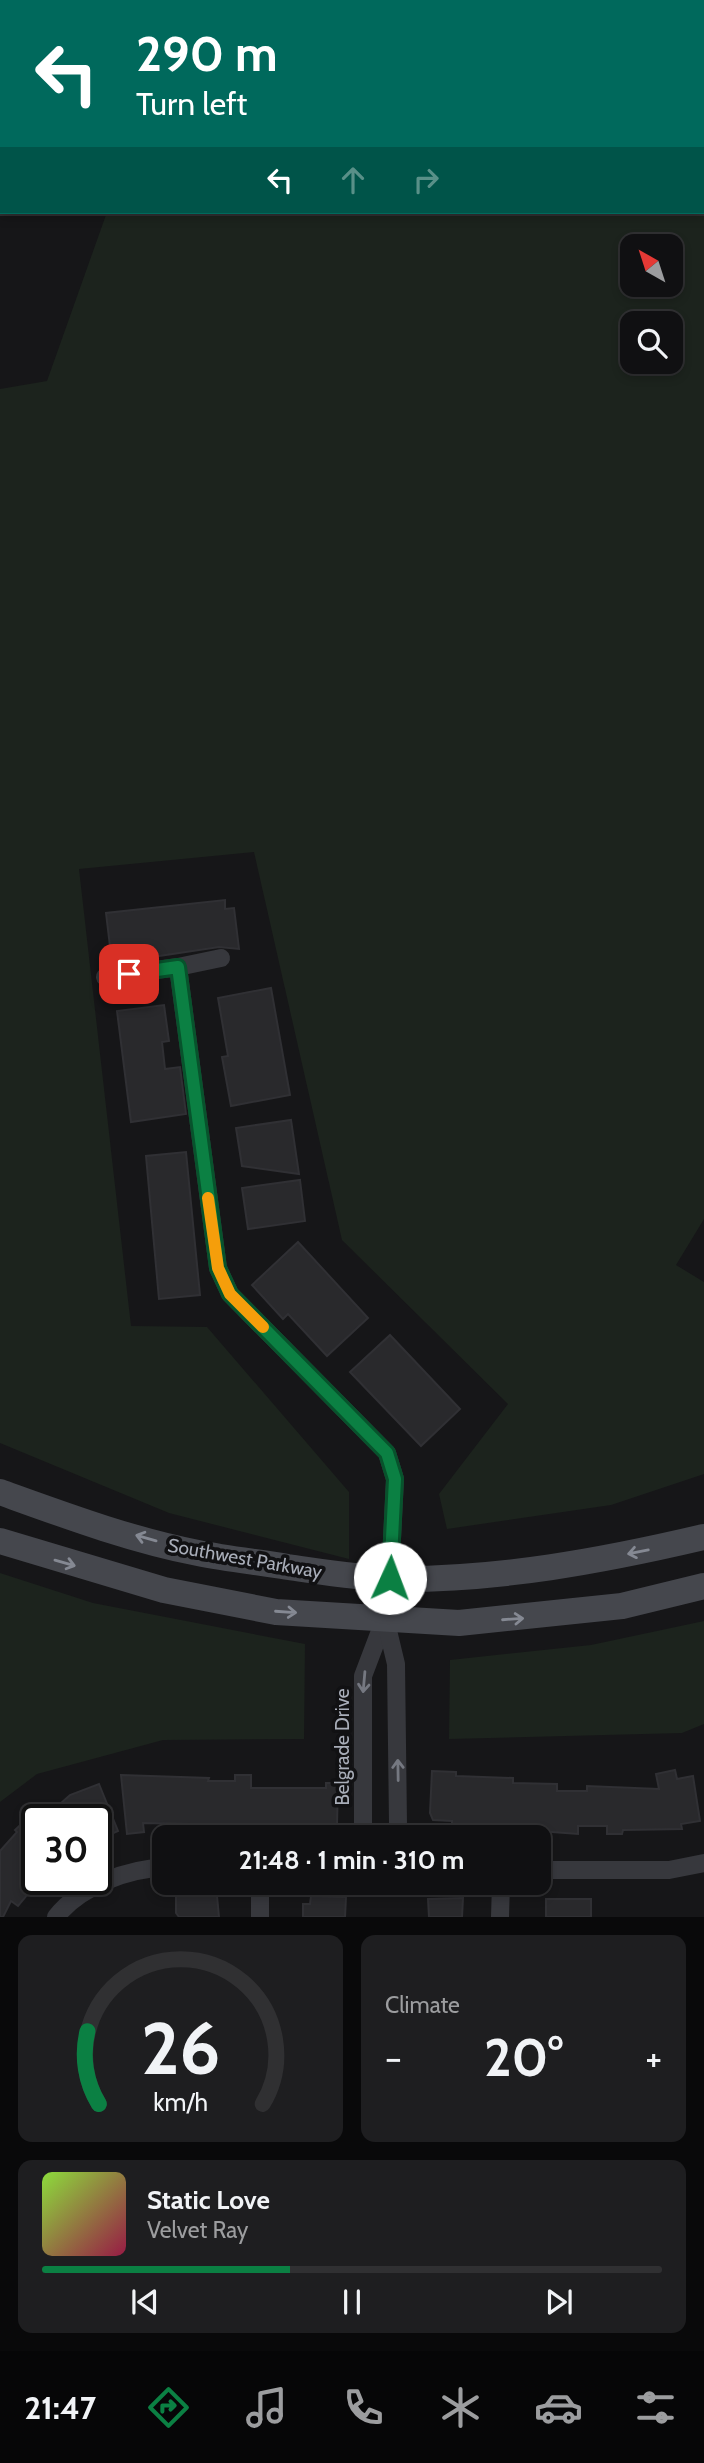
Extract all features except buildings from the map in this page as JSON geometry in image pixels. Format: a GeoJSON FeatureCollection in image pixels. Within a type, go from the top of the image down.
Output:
{"type":"FeatureCollection","features":[{"type":"Feature","properties":{"kind":"main road","name":"Southwest Parkway"},"geometry":{"type":"LineString","coordinates":[[0,1492],[69,1516],[197,1553],[330,1573],[390,1578],[450,1578],[526,1571],[640,1552],[704,1537]]}},
{"type":"Feature","properties":{"kind":"main road"},"geometry":{"type":"LineString","coordinates":[[0,1541],[164,1590],[276,1612],[459,1623],[622,1606],[704,1587]]}},
{"type":"Feature","properties":{"kind":"street"},"geometry":{"type":"LineString","coordinates":[[105,977],[222,958]]}},
{"type":"Feature","properties":{"kind":"street","name":"Belgrade Drive"},"geometry":{"type":"LineString","coordinates":[[178,967],[218,1268],[230,1294],[387,1453],[395,1479],[390,1578],[385,1618],[363,1676],[363,1825]]}},
{"type":"Feature","properties":{"kind":"street","name":"Belgrade Drive"},"geometry":{"type":"LineString","coordinates":[[385,1618],[396,1664],[398,1825]]}},
{"type":"Feature","properties":{"kind":"street"},"geometry":{"type":"LineString","coordinates":[[551,1870],[669,1870],[704,1863]]}},
{"type":"Feature","properties":{"kind":"street"},"geometry":{"type":"LineString","coordinates":[[56,1917],[82,1895],[106,1881],[152,1870]]}},
{"type":"Feature","properties":{"kind":"street"},"geometry":{"type":"LineString","coordinates":[[260,1895],[260,1917]]}},
{"type":"Feature","properties":{"kind":"street"},"geometry":{"type":"LineString","coordinates":[[500,1917],[501,1895]]}},
{"type":"Feature","properties":{"kind":"shaded area"},"geometry":{"type":"Polygon","coordinates":[[[106,214],[704,214],[704,1219],[676,1265],[704,1282],[704,1474],[611,1505],[447,1529],[439,1494],[508,1404],[342,1240],[254,852],[79,869],[131,1326],[207,1327],[349,1492],[349,1559],[169,1513],[0,1443],[0,389],[47,381],[106,214]]]}},
{"type":"Feature","properties":{"kind":"shaded area"},"geometry":{"type":"Polygon","coordinates":[[[0,1573],[93,1603],[305,1644],[304,1739],[163,1740],[37,1774],[0,1802],[0,1573]]]}},
{"type":"Feature","properties":{"kind":"shaded area"},"geometry":{"type":"Polygon","coordinates":[[[704,1621],[704,1724],[682,1733],[449,1739],[450,1660],[591,1645],[704,1621]]]}},
{"type":"Feature","properties":{"kind":"slow traffic"},"geometry":{"type":"LineString","coordinates":[[208,1198],[218,1268],[230,1294],[263,1327]]}},
{"type":"Feature","properties":{"kind":"route"},"geometry":{"type":"LineString","coordinates":[[129,974],[178,967],[218,1268],[230,1294],[387,1453],[395,1479],[390,1578]]}}]}
